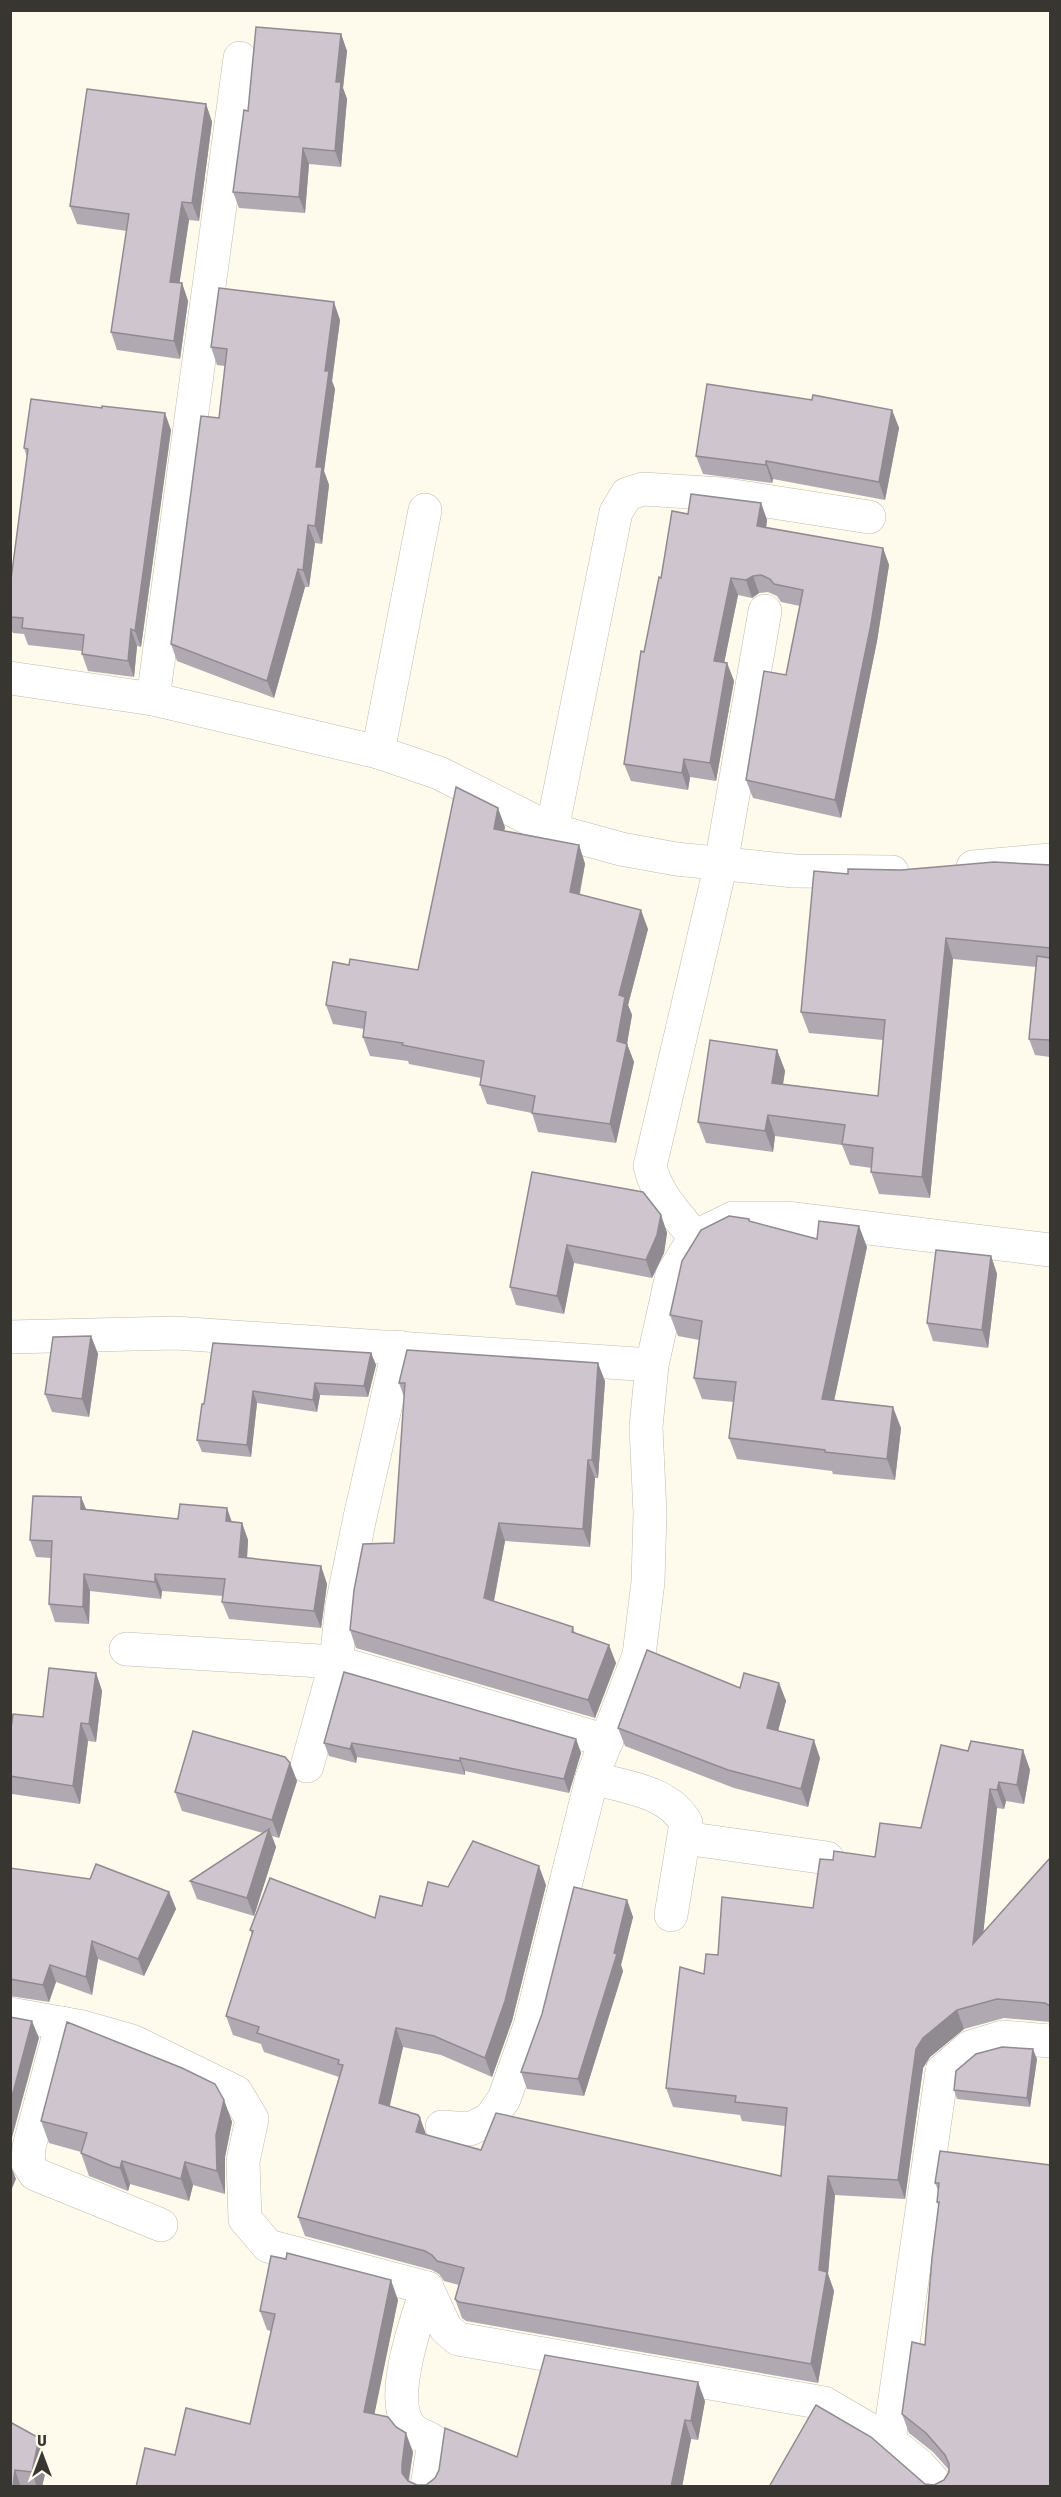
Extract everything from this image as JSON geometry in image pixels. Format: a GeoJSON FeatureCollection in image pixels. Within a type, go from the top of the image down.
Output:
{"type":"FeatureCollection","features":[{"type":"Feature","properties":{"kind":"street"},"geometry":{"type":"LineString","coordinates":[[153,699],[240,58]]}},
{"type":"Feature","properties":{"kind":"street"},"geometry":{"type":"LineString","coordinates":[[552,830],[616,512],[627,494],[643,489],[721,494],[869,517]]}},
{"type":"Feature","properties":{"kind":"street"},"geometry":{"type":"LineString","coordinates":[[378,752],[425,510]]}},
{"type":"Feature","properties":{"kind":"street"},"geometry":{"type":"LineString","coordinates":[[695,1237],[653,1180],[650,1166],[721,864],[765,610]]}},
{"type":"Feature","properties":{"kind":"street"},"geometry":{"type":"LineString","coordinates":[[10,678],[153,699],[378,752],[439,773],[552,830],[621,849],[676,859],[794,871],[929,870],[1050,860]]}},
{"type":"Feature","properties":{"kind":"street"},"geometry":{"type":"LineString","coordinates":[[442,2127],[470,2128],[490,2119],[504,2099],[530,2026],[592,1778],[639,1655],[648,1582],[650,1513],[646,1427],[652,1365],[672,1275],[695,1237],[733,1218],[786,1218],[1050,1251]]}},
{"type":"Feature","properties":{"kind":"street"},"geometry":{"type":"LineString","coordinates":[[10,1337],[175,1333],[652,1365]]}},
{"type":"Feature","properties":{"kind":"street"},"geometry":{"type":"LineString","coordinates":[[307,1766],[336,1662],[344,1594],[399,1347]]}},
{"type":"Feature","properties":{"kind":"street"},"geometry":{"type":"LineString","coordinates":[[126,1649],[336,1662],[607,1741]]}},
{"type":"Feature","properties":{"kind":"street"},"geometry":{"type":"LineString","coordinates":[[592,1778],[662,1798],[679,1810],[686,1822],[671,1915]]}},
{"type":"Feature","properties":{"kind":"street"},"geometry":{"type":"LineString","coordinates":[[684,1838],[827,1858]]}},
{"type":"Feature","properties":{"kind":"street"},"geometry":{"type":"LineString","coordinates":[[10,2014],[132,2041],[236,2092],[252,2119],[243,2161],[246,2219],[268,2246],[427,2288],[447,2329],[458,2339],[825,2403],[889,2441],[919,2465],[938,2487]]}},
{"type":"Feature","properties":{"kind":"street"},"geometry":{"type":"LineString","coordinates":[[62,2024],[29,2147],[28,2163],[35,2174],[161,2225]]}},
{"type":"Feature","properties":{"kind":"street"},"geometry":{"type":"LineString","coordinates":[[889,2441],[942,2071],[970,2047],[1003,2037],[1050,2041]]}},
{"type":"Feature","properties":{"kind":"street"},"geometry":{"type":"LineString","coordinates":[[427,2288],[408,2354],[401,2396],[403,2413],[414,2431],[430,2437],[435,2442],[427,2487]]}},
{"type":"Feature","properties":{"kind":"building"},"geometry":{"type":"Polygon","coordinates":[[[256,27],[341,34],[336,82],[341,82],[335,151],[303,148],[299,197],[233,192],[244,110],[248,111],[256,27]]]}},
{"type":"Feature","properties":{"kind":"building"},"geometry":{"type":"Polygon","coordinates":[[[87,89],[206,104],[192,203],[182,202],[170,282],[182,283],[174,341],[111,332],[129,214],[70,206],[87,89]]]}},
{"type":"Feature","properties":{"kind":"building"},"geometry":{"type":"Polygon","coordinates":[[[219,288],[334,302],[325,371],[329,371],[316,467],[322,467],[315,526],[308,525],[303,570],[298,569],[267,681],[171,644],[201,416],[219,418],[227,349],[211,347],[219,288]]]}},
{"type":"Feature","properties":{"kind":"building"},"geometry":{"type":"Polygon","coordinates":[[[707,384],[812,400],[813,395],[892,410],[879,482],[766,461],[766,465],[696,456],[707,384]]]}},
{"type":"Feature","properties":{"kind":"building"},"geometry":{"type":"Polygon","coordinates":[[[31,399],[165,413],[135,631],[131,629],[128,661],[82,654],[84,635],[22,628],[23,618],[10,617],[10,587],[28,449],[24,448],[31,399]]]}},
{"type":"Feature","properties":{"kind":"building"},"geometry":{"type":"Polygon","coordinates":[[[691,494],[761,503],[757,526],[883,548],[871,624],[835,800],[746,780],[764,671],[786,675],[803,590],[774,584],[770,579],[761,575],[746,580],[731,578],[714,661],[727,663],[710,763],[684,759],[682,773],[624,764],[641,651],[644,652],[659,577],[661,578],[672,511],[688,514],[691,494]]]}},
{"type":"Feature","properties":{"kind":"building"},"geometry":{"type":"Polygon","coordinates":[[[456,787],[498,808],[494,829],[579,845],[570,892],[641,910],[619,995],[625,997],[617,1041],[627,1044],[610,1124],[532,1113],[535,1096],[480,1085],[484,1061],[402,1045],[403,1043],[363,1037],[366,1012],[326,1005],[333,962],[349,965],[350,959],[418,970],[456,787]]]}},
{"type":"Feature","properties":{"kind":"building"},"geometry":{"type":"Polygon","coordinates":[[[994,862],[1050,865],[1050,948],[946,938],[922,1177],[871,1172],[873,1148],[842,1144],[845,1125],[768,1115],[765,1131],[698,1122],[710,1040],[777,1050],[772,1083],[878,1096],[885,1020],[801,1012],[814,871],[848,874],[848,869],[901,870],[994,862]]]}},
{"type":"Feature","properties":{"kind":"building"},"geometry":{"type":"Polygon","coordinates":[[[1037,956],[1050,958],[1050,1040],[1029,1039],[1037,956]]]}},
{"type":"Feature","properties":{"kind":"building"},"geometry":{"type":"Polygon","coordinates":[[[532,1172],[643,1192],[661,1215],[657,1235],[646,1260],[567,1245],[557,1296],[510,1287],[532,1172]]]}},
{"type":"Feature","properties":{"kind":"building"},"geometry":{"type":"Polygon","coordinates":[[[729,1216],[749,1219],[749,1221],[817,1239],[819,1221],[859,1226],[822,1399],[893,1407],[887,1459],[729,1438],[736,1382],[694,1378],[702,1321],[670,1315],[682,1261],[701,1230],[729,1216]]]}},
{"type":"Feature","properties":{"kind":"building"},"geometry":{"type":"Polygon","coordinates":[[[936,1250],[991,1256],[982,1330],[927,1323],[936,1250]]]}},
{"type":"Feature","properties":{"kind":"building"},"geometry":{"type":"Polygon","coordinates":[[[91,1336],[82,1399],[45,1394],[53,1337],[91,1336]]]}},
{"type":"Feature","properties":{"kind":"building"},"geometry":{"type":"Polygon","coordinates":[[[213,1343],[371,1353],[364,1386],[315,1383],[313,1400],[253,1391],[247,1445],[197,1440],[213,1343]]]}},
{"type":"Feature","properties":{"kind":"building"},"geometry":{"type":"Polygon","coordinates":[[[407,1350],[598,1363],[592,1460],[588,1460],[583,1529],[499,1523],[484,1598],[573,1627],[572,1632],[609,1645],[588,1700],[350,1630],[354,1590],[363,1544],[394,1543],[405,1383],[399,1383],[407,1350]]]}},
{"type":"Feature","properties":{"kind":"building"},"geometry":{"type":"Polygon","coordinates":[[[33,1496],[81,1497],[81,1509],[178,1519],[180,1504],[227,1508],[226,1521],[242,1523],[239,1557],[321,1566],[314,1611],[222,1602],[225,1579],[155,1574],[155,1582],[84,1574],[83,1607],[49,1604],[52,1541],[30,1540],[33,1496]]]}},
{"type":"Feature","properties":{"kind":"building"},"geometry":{"type":"Polygon","coordinates":[[[647,1650],[740,1688],[744,1673],[779,1683],[767,1728],[814,1740],[801,1789],[728,1770],[618,1728],[647,1650]]]}},
{"type":"Feature","properties":{"kind":"building"},"geometry":{"type":"Polygon","coordinates":[[[49,1668],[96,1673],[89,1724],[81,1723],[73,1786],[10,1776],[10,1736],[13,1714],[43,1717],[49,1668]]]}},
{"type":"Feature","properties":{"kind":"building"},"geometry":{"type":"Polygon","coordinates":[[[344,1672],[576,1739],[564,1779],[460,1758],[460,1761],[352,1743],[350,1749],[324,1743],[344,1672]]]}},
{"type":"Feature","properties":{"kind":"building"},"geometry":{"type":"Polygon","coordinates":[[[193,1731],[285,1757],[290,1763],[272,1820],[175,1792],[193,1731]]]}},
{"type":"Feature","properties":{"kind":"building"},"geometry":{"type":"Polygon","coordinates":[[[971,1741],[1023,1750],[1017,1785],[999,1782],[997,1790],[990,1789],[973,1944],[1050,1858],[1050,2006],[1045,2003],[997,1999],[957,2010],[923,2038],[916,2049],[898,2180],[828,2176],[819,2270],[827,2272],[811,2364],[459,2302],[455,2299],[464,2268],[437,2261],[425,2251],[298,2217],[343,2065],[338,2064],[339,2060],[257,2033],[259,2027],[226,2016],[253,1931],[250,1930],[270,1878],[375,1918],[380,1896],[422,1906],[428,1882],[448,1887],[473,1841],[539,1866],[505,2001],[485,2058],[434,2036],[396,2028],[379,2103],[418,2115],[420,2118],[416,2132],[481,2150],[496,2113],[781,2176],[787,2108],[735,2102],[736,2096],[666,2088],[680,1967],[704,1974],[706,1954],[718,1955],[722,1897],[813,1908],[820,1859],[833,1860],[834,1851],[875,1857],[880,1823],[921,1828],[941,1745],[968,1751],[971,1741]]]}},
{"type":"Feature","properties":{"kind":"building"},"geometry":{"type":"Polygon","coordinates":[[[269,1829],[247,1898],[190,1881],[269,1829]]]}},
{"type":"Feature","properties":{"kind":"building"},"geometry":{"type":"Polygon","coordinates":[[[96,1864],[169,1892],[138,1959],[92,1941],[86,1977],[50,1965],[43,1985],[10,1979],[10,1868],[90,1879],[96,1864]]]}},
{"type":"Feature","properties":{"kind":"building"},"geometry":{"type":"Polygon","coordinates":[[[574,1887],[627,1900],[614,1953],[617,1954],[578,2079],[521,2072],[542,2014],[574,1887]]]}},
{"type":"Feature","properties":{"kind":"building"},"geometry":{"type":"Polygon","coordinates":[[[10,2017],[32,2021],[10,2104],[10,2017]]]}},
{"type":"Feature","properties":{"kind":"building"},"geometry":{"type":"Polygon","coordinates":[[[67,2022],[182,2068],[215,2084],[224,2100],[216,2135],[217,2171],[185,2162],[181,2179],[122,2161],[120,2168],[112,2166],[81,2153],[87,2133],[41,2121],[67,2022]]]}},
{"type":"Feature","properties":{"kind":"building"},"geometry":{"type":"Polygon","coordinates":[[[1002,2047],[1033,2049],[1027,2098],[954,2090],[956,2071],[976,2054],[1002,2047]]]}},
{"type":"Feature","properties":{"kind":"building"},"geometry":{"type":"Polygon","coordinates":[[[940,2151],[1050,2165],[1050,2487],[769,2487],[816,2405],[871,2437],[925,2484],[934,2485],[944,2480],[949,2472],[949,2464],[945,2455],[926,2433],[902,2414],[912,2342],[925,2345],[939,2202],[937,2202],[939,2183],[935,2183],[940,2151]]]}},
{"type":"Feature","properties":{"kind":"building"},"geometry":{"type":"Polygon","coordinates":[[[287,2253],[391,2280],[364,2412],[388,2417],[396,2427],[406,2433],[402,2473],[408,2481],[417,2485],[426,2485],[435,2478],[439,2470],[445,2428],[517,2457],[545,2355],[698,2382],[691,2421],[685,2420],[671,2487],[136,2487],[145,2448],[175,2455],[186,2408],[250,2424],[275,2314],[260,2311],[271,2256],[286,2259],[287,2253]]]}},
{"type":"Feature","properties":{"kind":"building"},"geometry":{"type":"Polygon","coordinates":[[[10,2422],[39,2438],[32,2472],[15,2470],[13,2487],[10,2487],[10,2422]]]}}]}
